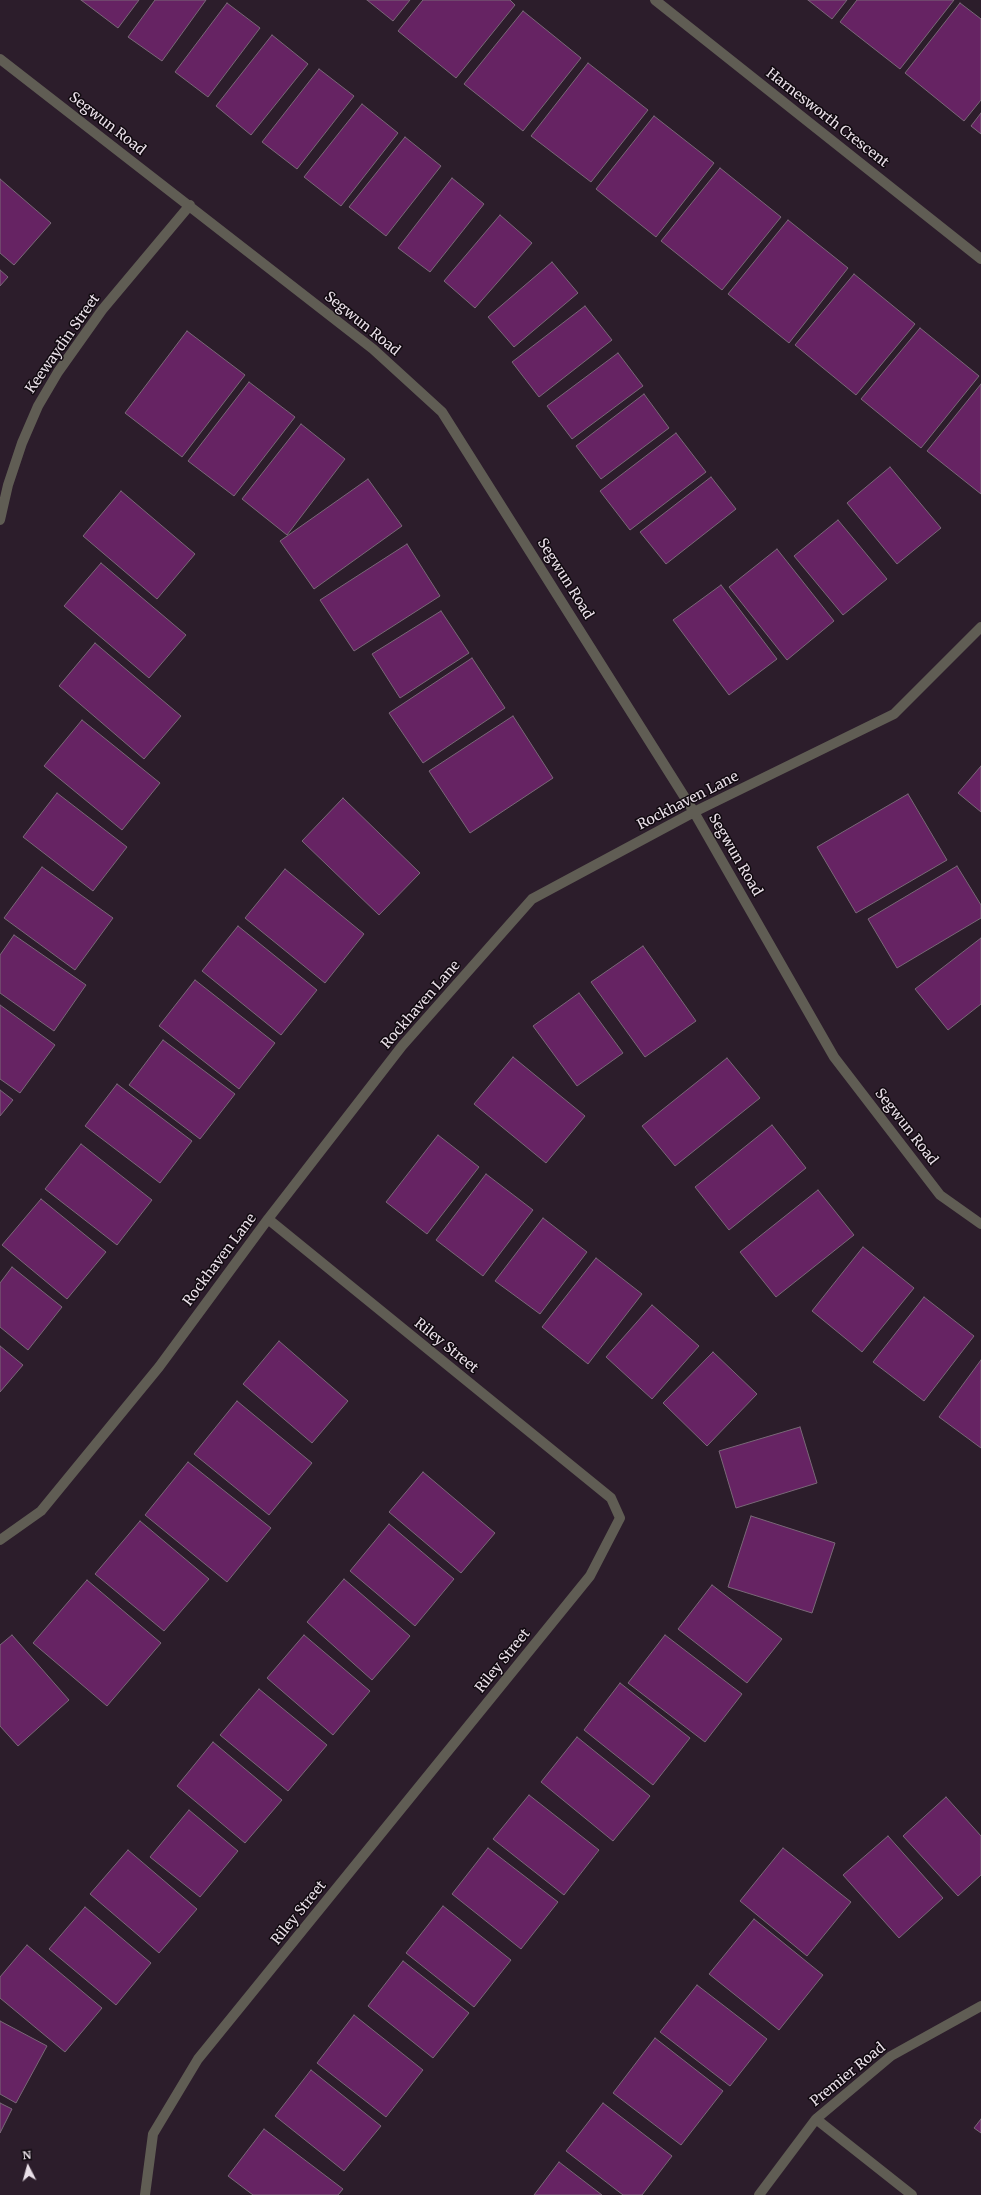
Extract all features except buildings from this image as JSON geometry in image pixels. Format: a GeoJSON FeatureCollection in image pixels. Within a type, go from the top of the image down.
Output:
{"type":"FeatureCollection","features":[{"type":"Feature","properties":{"kind":"street","name":"Harnesworth Crescent"},"geometry":{"type":"LineString","coordinates":[[655,0],[981,258]]}},
{"type":"Feature","properties":{"kind":"street","name":"Segwun Road"},"geometry":{"type":"LineString","coordinates":[[0,59],[190,205],[373,349],[442,412],[694,812],[834,1057],[940,1195],[981,1224]]}},
{"type":"Feature","properties":{"kind":"street","name":"Keewaydin Street"},"geometry":{"type":"LineString","coordinates":[[0,520],[8,485],[22,443],[38,406],[58,372],[102,310],[190,205]]}},
{"type":"Feature","properties":{"kind":"street","name":"Rockhaven Lane"},"geometry":{"type":"LineString","coordinates":[[0,1540],[41,1511],[158,1367],[268,1219],[402,1046],[532,899],[694,812],[894,714],[981,627]]}},
{"type":"Feature","properties":{"kind":"street","name":"Riley Street"},"geometry":{"type":"LineString","coordinates":[[145,2195],[153,2134],[198,2059],[590,1576],[620,1518],[611,1498],[268,1219]]}},
{"type":"Feature","properties":{"kind":"street","name":"Premier Road"},"geometry":{"type":"LineString","coordinates":[[759,2195],[816,2119],[891,2056],[981,2006]]}},
{"type":"Feature","properties":{"kind":"street"},"geometry":{"type":"LineString","coordinates":[[816,2119],[912,2195]]}}]}
